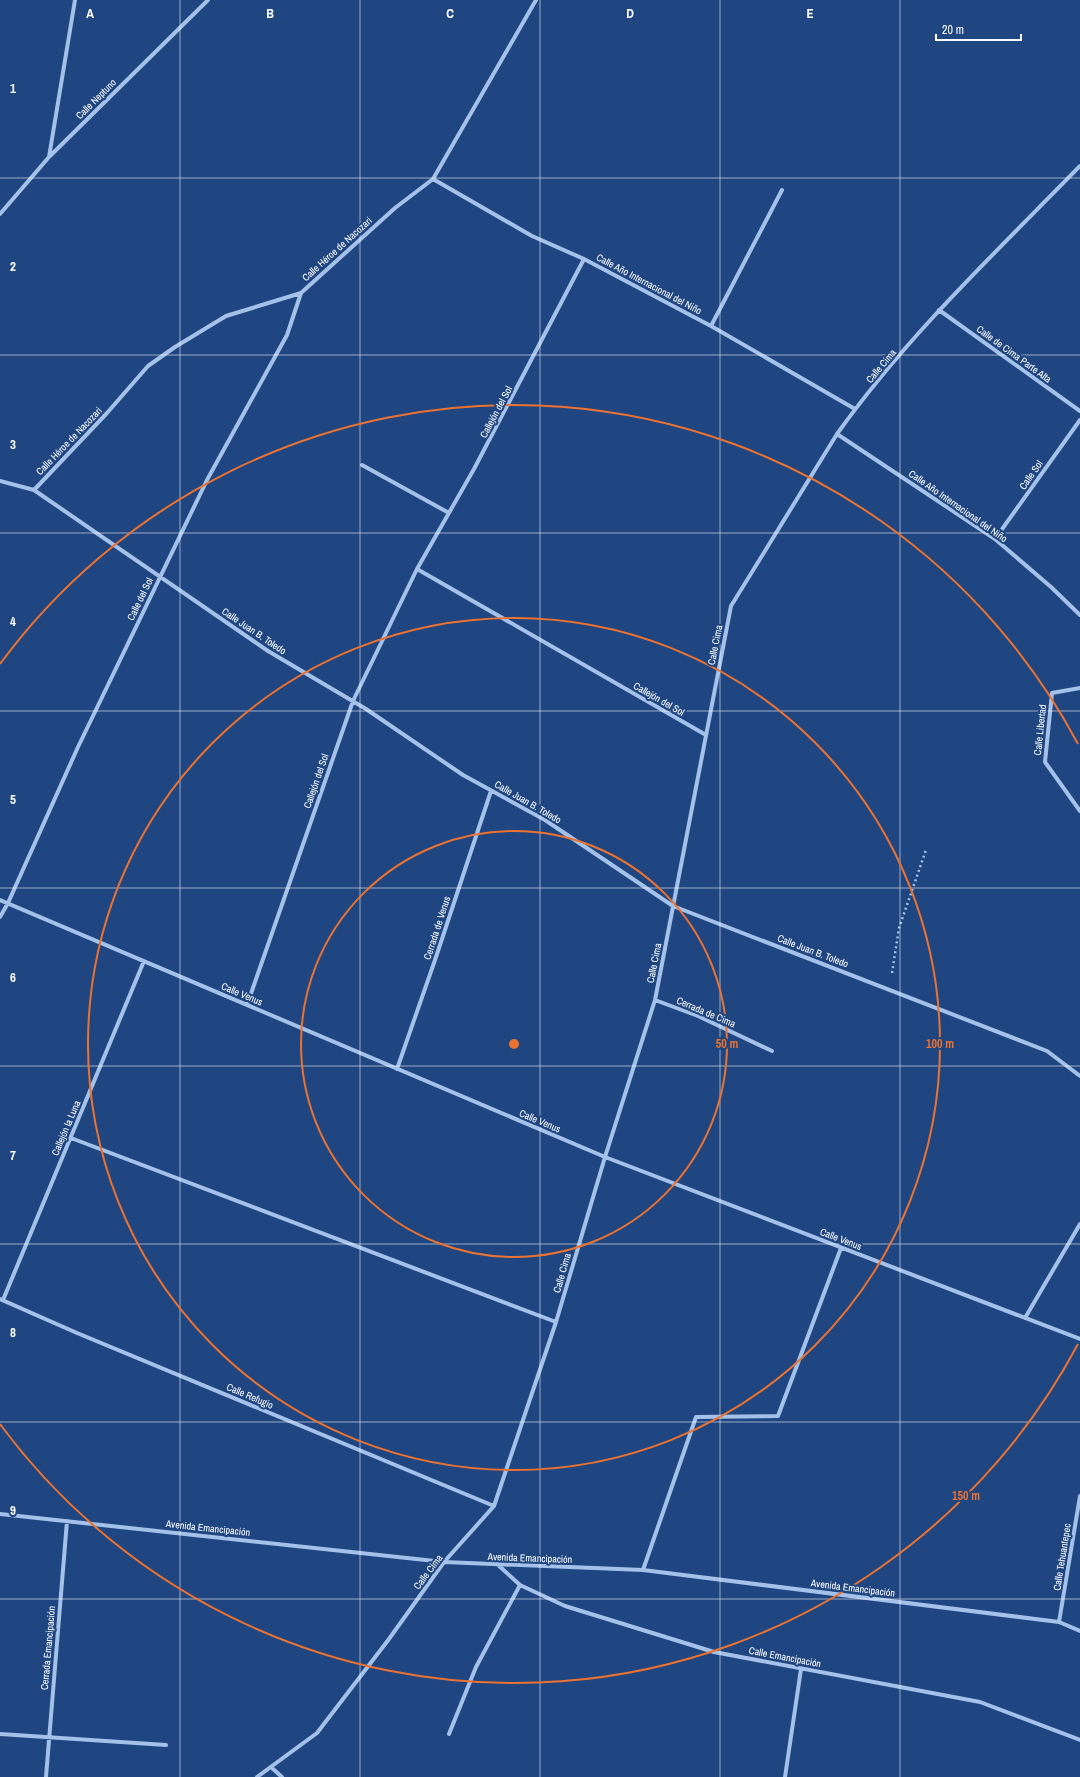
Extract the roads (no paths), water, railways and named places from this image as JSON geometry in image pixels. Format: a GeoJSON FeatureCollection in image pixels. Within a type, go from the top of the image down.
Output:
{"type":"FeatureCollection","features":[{"type":"Feature","properties":{"kind":"street"},"geometry":{"type":"LineString","coordinates":[[49,157],[75,0]]}},
{"type":"Feature","properties":{"kind":"street","name":"Calle Neptuno"},"geometry":{"type":"LineString","coordinates":[[0,214],[49,157],[208,0]]}},
{"type":"Feature","properties":{"kind":"street","name":"Calle Héroe de Nacozari"},"geometry":{"type":"LineString","coordinates":[[34,490],[107,413],[148,366],[175,347],[226,316],[301,293],[395,208],[433,179],[536,0]]}},
{"type":"Feature","properties":{"kind":"street","name":"Calle Cima"},"geometry":{"type":"LineString","coordinates":[[257,1777],[272,1768],[317,1733],[388,1640],[444,1562],[494,1506],[556,1322],[605,1157],[655,1000],[731,606],[855,409],[939,310],[1080,166]]}},
{"type":"Feature","properties":{"kind":"street","name":"Calle Año Internacional del Niño"},"geometry":{"type":"LineString","coordinates":[[433,179],[532,236],[584,259],[712,326],[855,409]]}},
{"type":"Feature","properties":{"kind":"street"},"geometry":{"type":"LineString","coordinates":[[712,326],[782,190]]}},
{"type":"Feature","properties":{"kind":"street","name":"Callejón del Sol"},"geometry":{"type":"LineString","coordinates":[[247,1005],[353,701],[417,569],[450,513],[584,259]]}},
{"type":"Feature","properties":{"kind":"street","name":"Calle del Sol"},"geometry":{"type":"LineString","coordinates":[[0,917],[8,903],[78,747],[207,480],[287,335],[301,293]]}},
{"type":"Feature","properties":{"kind":"street","name":"Calle de Cima Parte Alta"},"geometry":{"type":"LineString","coordinates":[[939,310],[1080,410]]}},
{"type":"Feature","properties":{"kind":"street","name":"Calle Sol"},"geometry":{"type":"LineString","coordinates":[[995,540],[1080,420]]}},
{"type":"Feature","properties":{"kind":"street","name":"Calle Año Internacional del Niño"},"geometry":{"type":"LineString","coordinates":[[838,434],[995,540],[1051,587],[1080,615]]}},
{"type":"Feature","properties":{"kind":"street"},"geometry":{"type":"LineString","coordinates":[[362,465],[450,513]]}},
{"type":"Feature","properties":{"kind":"street","name":"Calle Juan B. Toledo"},"geometry":{"type":"LineString","coordinates":[[0,481],[34,490],[268,651],[353,701],[463,775],[551,824],[673,906],[1047,1051],[1080,1076]]}},
{"type":"Feature","properties":{"kind":"street","name":"Callejón del Sol"},"geometry":{"type":"LineString","coordinates":[[417,569],[706,736]]}},
{"type":"Feature","properties":{"kind":"street","name":"Calle Libertad"},"geometry":{"type":"LineString","coordinates":[[1080,688],[1052,693],[1045,762],[1080,810]]}},
{"type":"Feature","properties":{"kind":"street","name":"Cerrada de Venus"},"geometry":{"type":"LineString","coordinates":[[397,1069],[491,791]]}},
{"type":"Feature","properties":{"kind":"street","name":"Calle Venus"},"geometry":{"type":"LineString","coordinates":[[0,900],[605,1157],[1080,1339]]}},
{"type":"Feature","properties":{"kind":"street","name":"Callejón la Luna"},"geometry":{"type":"LineString","coordinates":[[1,1300],[71,1138],[144,961]]}},
{"type":"Feature","properties":{"kind":"street","name":"Cerrada de Cima"},"geometry":{"type":"LineString","coordinates":[[655,1000],[698,1016],[772,1051]]}},
{"type":"Feature","properties":{"kind":"street"},"geometry":{"type":"LineString","coordinates":[[71,1138],[556,1322]]}},
{"type":"Feature","properties":{"kind":"street"},"geometry":{"type":"LineString","coordinates":[[1025,1318],[1080,1224]]}},
{"type":"Feature","properties":{"kind":"street"},"geometry":{"type":"LineString","coordinates":[[643,1570],[696,1417],[778,1416],[841,1248]]}},
{"type":"Feature","properties":{"kind":"street","name":"Calle Refugio"},"geometry":{"type":"LineString","coordinates":[[1,1300],[494,1506]]}},
{"type":"Feature","properties":{"kind":"street","name":"Calle Tehuantepec"},"geometry":{"type":"LineString","coordinates":[[1060,1622],[1080,1496]]}},
{"type":"Feature","properties":{"kind":"street","name":"Avenida Emancipación"},"geometry":{"type":"LineString","coordinates":[[0,1514],[444,1562],[643,1570],[1060,1622],[1080,1631]]}},
{"type":"Feature","properties":{"kind":"street","name":"Cerrada Emancipación"},"geometry":{"type":"LineString","coordinates":[[46,1777],[67,1521]]}},
{"type":"Feature","properties":{"kind":"street","name":"Calle Emancipación"},"geometry":{"type":"LineString","coordinates":[[498,1565],[520,1585],[565,1606],[714,1652],[980,1702],[1080,1740]]}},
{"type":"Feature","properties":{"kind":"street"},"geometry":{"type":"LineString","coordinates":[[450,1734],[476,1667],[520,1585]]}},
{"type":"Feature","properties":{"kind":"street"},"geometry":{"type":"LineString","coordinates":[[785,1777],[801,1669]]}},
{"type":"Feature","properties":{"kind":"street"},"geometry":{"type":"LineString","coordinates":[[0,1734],[166,1745]]}},
{"type":"Feature","properties":{"kind":"street"},"geometry":{"type":"LineString","coordinates":[[272,1768],[282,1777]]}}]}
